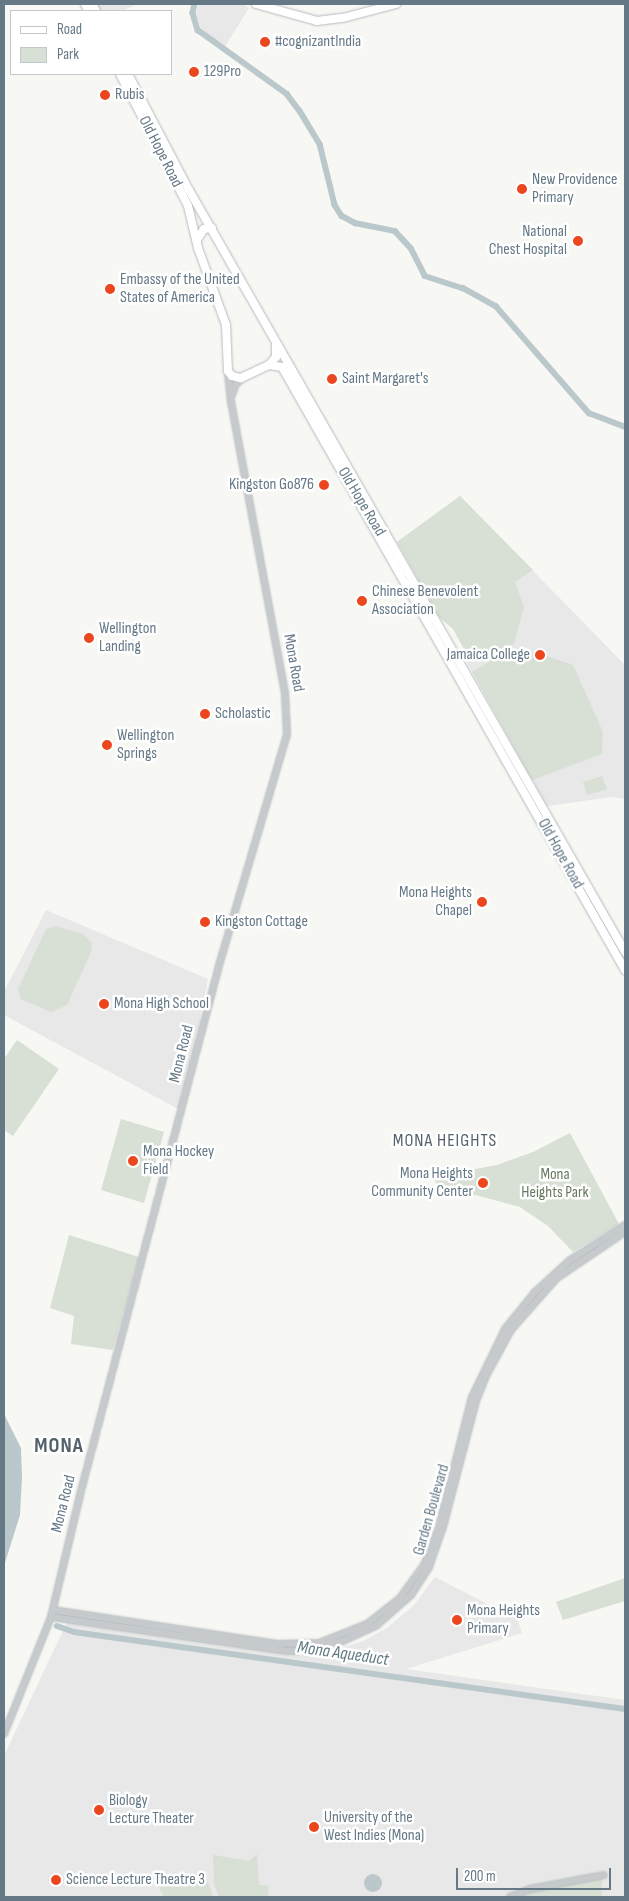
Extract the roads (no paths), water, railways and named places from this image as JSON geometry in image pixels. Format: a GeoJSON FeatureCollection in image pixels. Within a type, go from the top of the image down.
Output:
{"type":"FeatureCollection","features":[{"type":"Feature","properties":{"kind":"main road"},"geometry":{"type":"LineString","coordinates":[[256,4],[317,21],[396,4]]}},
{"type":"Feature","properties":{"kind":"main road","name":"Old Hope Road"},"geometry":{"type":"LineString","coordinates":[[121,75],[188,206],[197,240],[226,325],[228,371]]}},
{"type":"Feature","properties":{"kind":"main road","name":"Old Hope Road"},"geometry":{"type":"LineString","coordinates":[[129,75],[273,337],[624,948]]}},
{"type":"Feature","properties":{"kind":"main road"},"geometry":{"type":"LineString","coordinates":[[197,240],[204,229],[212,228]]}},
{"type":"Feature","properties":{"kind":"main road"},"geometry":{"type":"LineString","coordinates":[[228,371],[232,376],[245,376],[269,365],[276,357],[273,337]]}},
{"type":"Feature","properties":{"kind":"main road","name":"Old Hope Road"},"geometry":{"type":"LineString","coordinates":[[269,365],[282,367],[625,970]]}},
{"type":"Feature","properties":{"kind":"street","name":"Mona Road"},"geometry":{"type":"LineString","coordinates":[[4,1734],[53,1610],[81,1490],[220,962],[287,734],[285,693],[231,402],[228,371]]}},
{"type":"Feature","properties":{"kind":"street"},"geometry":{"type":"LineString","coordinates":[[231,402],[236,384],[245,376]]}},
{"type":"Feature","properties":{"kind":"street"},"geometry":{"type":"LineString","coordinates":[[615,951],[624,948]]}},
{"type":"Feature","properties":{"kind":"street","name":"Garden Boulevard"},"geometry":{"type":"LineString","coordinates":[[53,1610],[277,1644],[319,1643],[368,1624],[400,1598],[424,1565],[438,1530],[472,1397],[505,1329],[535,1292],[570,1260],[625,1225]]}},
{"type":"Feature","properties":{"kind":"street","name":"Garden Boulevard"},"geometry":{"type":"LineString","coordinates":[[51,1617],[286,1650],[311,1650],[344,1641],[377,1625],[411,1595],[429,1567],[443,1527],[476,1401],[487,1374],[511,1330],[557,1278],[625,1232]]}},
{"type":"Feature","properties":{"kind":"street"},"geometry":{"type":"LineString","coordinates":[[510,1897],[530,1889],[604,1875]]}},
{"type":"Feature","properties":{"kind":"waterway"},"geometry":{"type":"LineString","coordinates":[[195,4],[193,13],[198,30],[287,94],[300,111],[320,144],[335,205],[342,216],[355,223],[395,231],[411,248],[425,276],[463,288],[496,306],[589,413],[625,427]]}},
{"type":"Feature","properties":{"kind":"waterway","name":"Mona Aqueduct"},"geometry":{"type":"LineString","coordinates":[[57,1626],[74,1632],[625,1709]]}},
{"type":"Feature","properties":{"kind":"place","name":"#cognizantIndia"},"geometry":{"type":"Point","coordinates":[265,42]}},
{"type":"Feature","properties":{"kind":"place","name":"129Pro"},"geometry":{"type":"Point","coordinates":[194,72]}},
{"type":"Feature","properties":{"kind":"place","name":"Rubis"},"geometry":{"type":"Point","coordinates":[105,95]}},
{"type":"Feature","properties":{"kind":"place","name":"New Providence Primary"},"geometry":{"type":"Point","coordinates":[522,189]}},
{"type":"Feature","properties":{"kind":"place","name":"National Chest Hospital"},"geometry":{"type":"Point","coordinates":[578,241]}},
{"type":"Feature","properties":{"kind":"place","name":"Embassy of the United States of America"},"geometry":{"type":"Point","coordinates":[110,289]}},
{"type":"Feature","properties":{"kind":"place","name":"Saint Margaret's"},"geometry":{"type":"Point","coordinates":[332,379]}},
{"type":"Feature","properties":{"kind":"place","name":"Kingston Go876"},"geometry":{"type":"Point","coordinates":[324,485]}},
{"type":"Feature","properties":{"kind":"place","name":"Chinese Benevolent Association"},"geometry":{"type":"Point","coordinates":[362,601]}},
{"type":"Feature","properties":{"kind":"place","name":"Wellington Landing"},"geometry":{"type":"Point","coordinates":[89,638]}},
{"type":"Feature","properties":{"kind":"place","name":"Jamaica College"},"geometry":{"type":"Point","coordinates":[540,655]}},
{"type":"Feature","properties":{"kind":"place","name":"Scholastic"},"geometry":{"type":"Point","coordinates":[205,714]}},
{"type":"Feature","properties":{"kind":"place","name":"Wellington Springs"},"geometry":{"type":"Point","coordinates":[107,745]}},
{"type":"Feature","properties":{"kind":"place","name":"Mona Heights Chapel"},"geometry":{"type":"Point","coordinates":[482,902]}},
{"type":"Feature","properties":{"kind":"place","name":"Kingston Cottage"},"geometry":{"type":"Point","coordinates":[205,922]}},
{"type":"Feature","properties":{"kind":"place","name":"Mona High School"},"geometry":{"type":"Point","coordinates":[104,1004]}},
{"type":"Feature","properties":{"kind":"place","name":"Mona Hockey Field"},"geometry":{"type":"Point","coordinates":[133,1161]}},
{"type":"Feature","properties":{"kind":"place","name":"Mona Heights Community Center"},"geometry":{"type":"Point","coordinates":[483,1183]}},
{"type":"Feature","properties":{"kind":"place","name":"Mona Heights Primary"},"geometry":{"type":"Point","coordinates":[457,1620]}},
{"type":"Feature","properties":{"kind":"place","name":"Biology Lecture Theater"},"geometry":{"type":"Point","coordinates":[99,1810]}},
{"type":"Feature","properties":{"kind":"place","name":"University of the West Indies (Mona)"},"geometry":{"type":"Point","coordinates":[314,1827]}},
{"type":"Feature","properties":{"kind":"place","name":"Science Lecture Theatre 3"},"geometry":{"type":"Point","coordinates":[56,1880]}},
{"type":"Feature","properties":{"kind":"district","name":"MONA HEIGHTS"},"geometry":{"type":"Point","coordinates":[445,1141]}},
{"type":"Feature","properties":{"kind":"district","name":"MONA"},"geometry":{"type":"Point","coordinates":[59,1446]}},
{"type":"Feature","properties":{"kind":"park label","name":"Mona Heights Park"},"geometry":{"type":"Point","coordinates":[555,1184]}}]}
